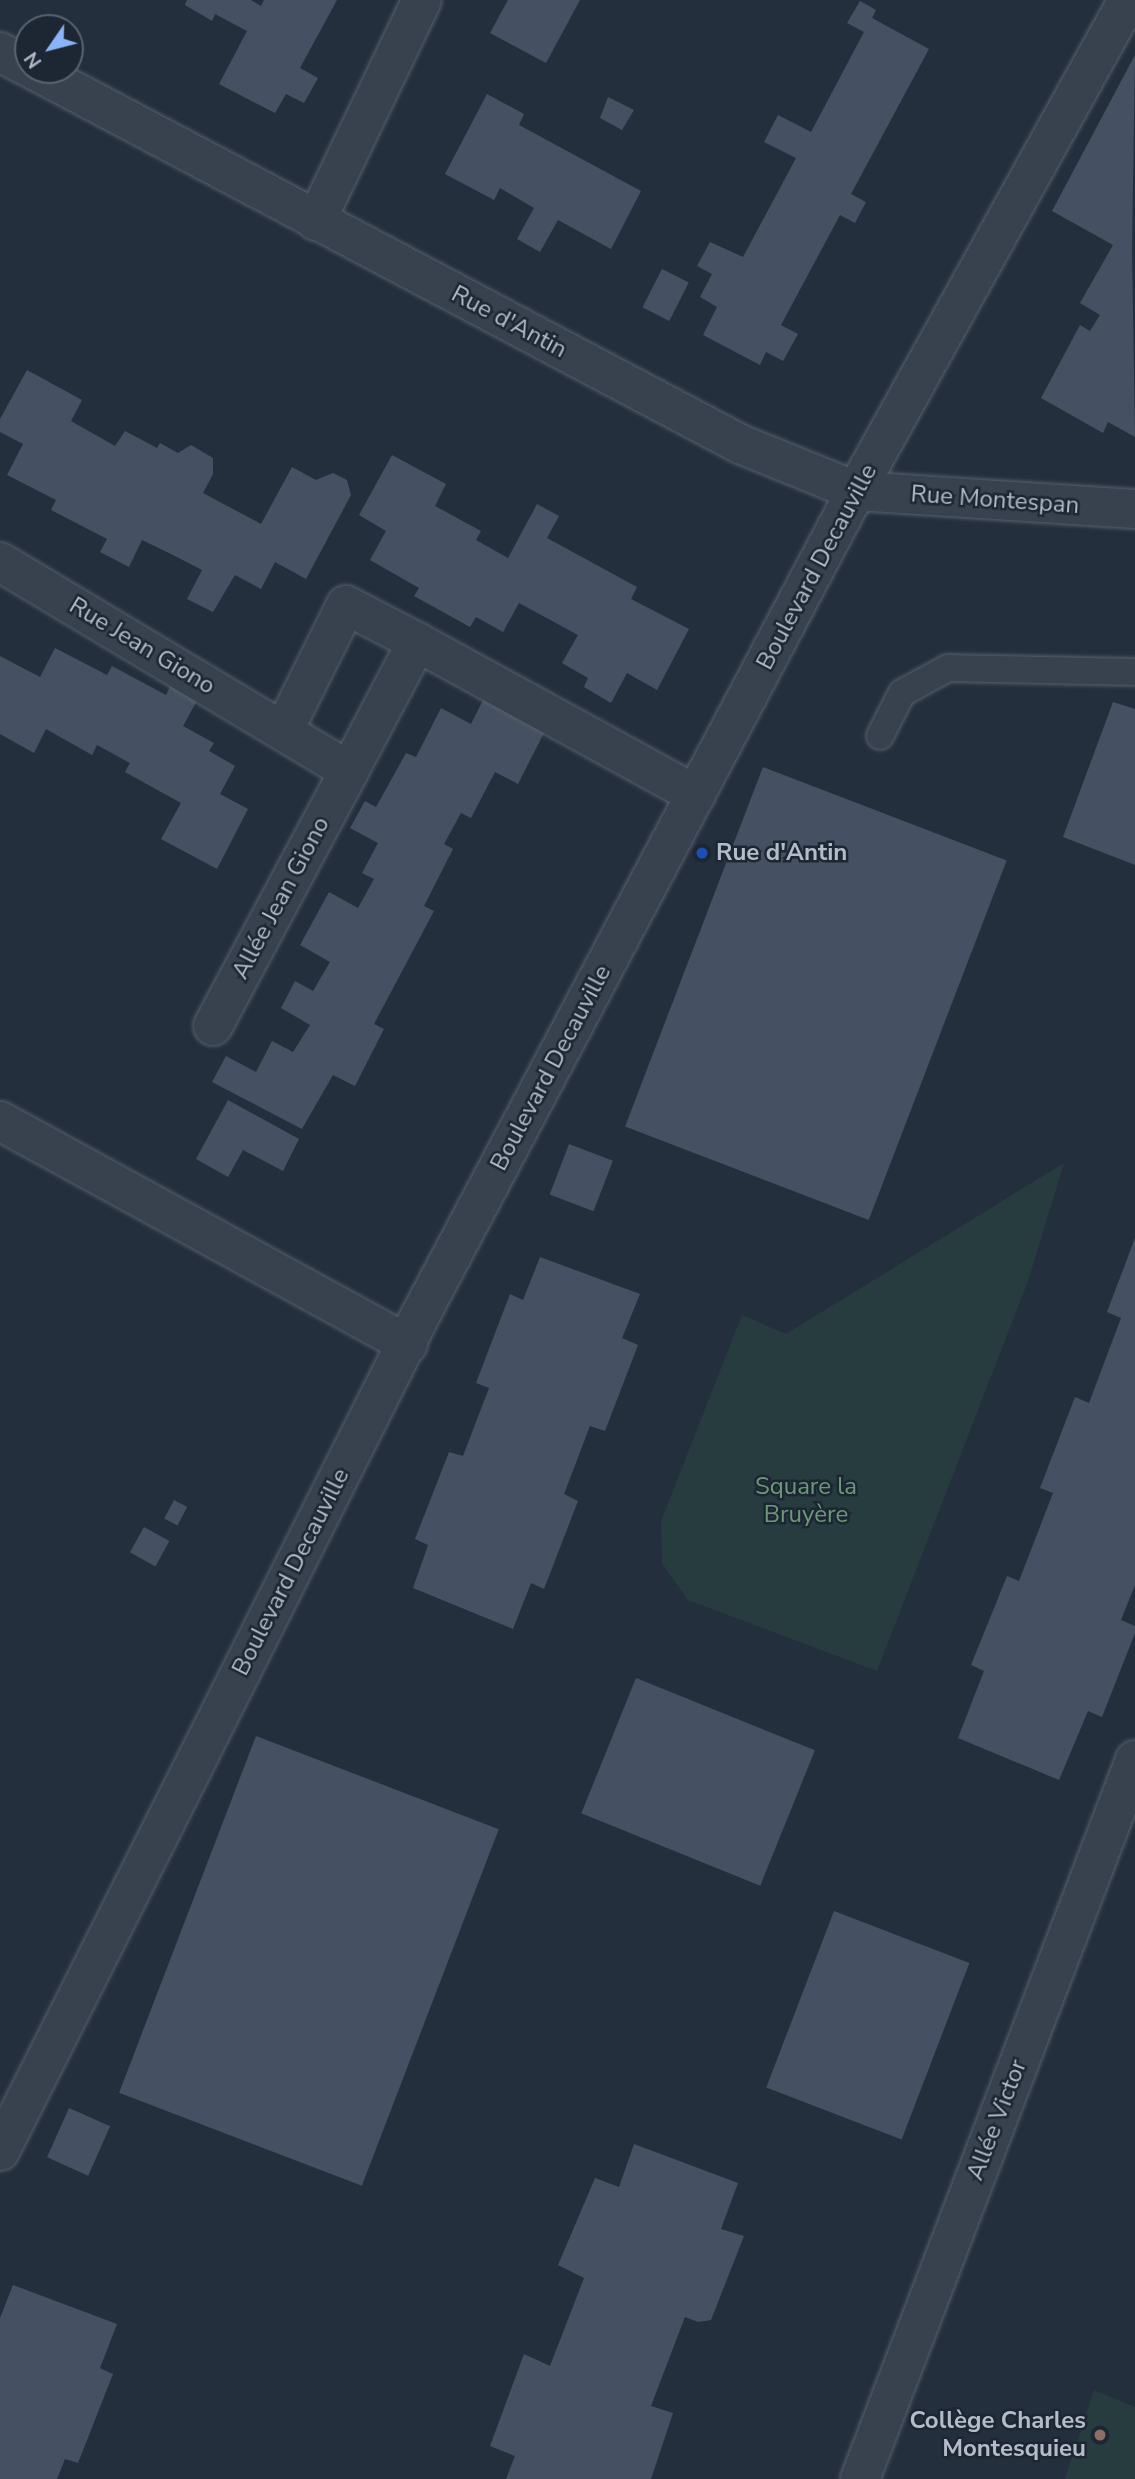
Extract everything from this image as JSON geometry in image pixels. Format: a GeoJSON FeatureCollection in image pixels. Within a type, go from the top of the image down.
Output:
{"type":"FeatureCollection","features":[{"type":"Feature","properties":{"kind":"street"},"geometry":{"type":"LineString","coordinates":[[316,221],[422,0]]}},
{"type":"Feature","properties":{"kind":"street","name":"Boulevard Decauville"},"geometry":{"type":"LineString","coordinates":[[3,2136],[408,1344],[856,491],[1129,0]]}},
{"type":"Feature","properties":{"kind":"street","name":"Rue d'Antin"},"geometry":{"type":"LineString","coordinates":[[60,84],[740,444],[856,491]]}},
{"type":"Feature","properties":{"kind":"street","name":"Rue Montespan"},"geometry":{"type":"LineString","coordinates":[[856,491],[1135,509]]}},
{"type":"Feature","properties":{"kind":"street","name":"Rue Jean Giono"},"geometry":{"type":"LineString","coordinates":[[0,562],[349,771]]}},
{"type":"Feature","properties":{"kind":"street"},"geometry":{"type":"LineString","coordinates":[[284,730],[346,605],[696,795]]}},
{"type":"Feature","properties":{"kind":"street"},"geometry":{"type":"LineString","coordinates":[[349,771],[417,642]]}},
{"type":"Feature","properties":{"kind":"street","name":"Allée Jean Giono"},"geometry":{"type":"LineString","coordinates":[[213,1026],[349,771]]}},
{"type":"Feature","properties":{"kind":"street"},"geometry":{"type":"LineString","coordinates":[[0,1121],[408,1344]]}},
{"type":"Feature","properties":{"kind":"street","name":"Allée Victor"},"geometry":{"type":"LineString","coordinates":[[860,2479],[1135,1760]]}},
{"type":"Feature","properties":{"kind":"lane"},"geometry":{"type":"LineString","coordinates":[[880,736],[902,693],[948,668],[1135,672]]}},
{"type":"Feature","properties":{"kind":"green space","name":"Square la Bruyère"},"geometry":{"type":"Polygon","coordinates":[[[1064,1163],[1028,1281],[877,1671],[688,1600],[662,1563],[661,1521],[742,1315],[786,1334],[1064,1163]]]}},
{"type":"Feature","properties":{"kind":"green space","name":"Collège Charles Montesquieu"},"geometry":{"type":"Polygon","coordinates":[[[1094,2390],[1135,2407],[1135,2479],[1065,2479],[1094,2390]]]}},
{"type":"Feature","properties":{"kind":"building"},"geometry":{"type":"Polygon","coordinates":[[[187,0],[251,0],[261,6],[264,0],[337,0],[300,68],[318,78],[304,103],[286,94],[275,113],[219,84],[247,31],[215,14],[212,21],[185,5],[187,0]]]}},
{"type":"Feature","properties":{"kind":"building"},"geometry":{"type":"Polygon","coordinates":[[[508,0],[580,0],[546,63],[490,33],[508,0]]]}},
{"type":"Feature","properties":{"kind":"building"},"geometry":{"type":"Polygon","coordinates":[[[860,1],[876,10],[872,18],[929,49],[851,194],[866,202],[855,223],[840,215],[781,325],[798,334],[783,361],[766,352],[760,365],[703,335],[717,307],[700,297],[712,274],[697,266],[710,242],[743,257],[796,158],[764,142],[778,115],[811,132],[864,32],[847,23],[860,1]]]}},
{"type":"Feature","properties":{"kind":"building"},"geometry":{"type":"Polygon","coordinates":[[[1135,55],[1132,250],[1135,437],[1108,422],[1103,433],[1041,398],[1080,325],[1090,331],[1100,315],[1080,303],[1113,245],[1052,211],[1135,55]]]}},
{"type":"Feature","properties":{"kind":"building"},"geometry":{"type":"Polygon","coordinates":[[[487,94],[524,114],[519,125],[641,191],[611,249],[558,220],[540,252],[517,239],[534,208],[500,188],[494,200],[445,174],[487,94]]]}},
{"type":"Feature","properties":{"kind":"building"},"geometry":{"type":"Polygon","coordinates":[[[608,97],[634,110],[622,130],[600,118],[608,97]]]}},
{"type":"Feature","properties":{"kind":"building"},"geometry":{"type":"Polygon","coordinates":[[[662,269],[689,283],[669,321],[642,307],[662,269]]]}},
{"type":"Feature","properties":{"kind":"building"},"geometry":{"type":"Polygon","coordinates":[[[27,370],[82,400],[71,421],[115,446],[125,431],[157,448],[160,443],[178,453],[191,445],[213,458],[213,474],[203,493],[261,524],[292,467],[316,480],[333,473],[347,480],[351,495],[306,579],[275,562],[261,589],[235,575],[213,612],[187,599],[202,570],[142,540],[129,567],[100,552],[107,539],[51,510],[56,500],[7,475],[23,444],[0,432],[0,419],[27,370]]]}},
{"type":"Feature","properties":{"kind":"building"},"geometry":{"type":"Polygon","coordinates":[[[392,455],[446,484],[435,506],[481,531],[476,540],[508,558],[537,504],[559,516],[547,538],[637,587],[631,599],[689,629],[657,690],[627,673],[611,703],[584,687],[588,678],[562,663],[578,635],[519,603],[503,632],[476,617],[470,627],[414,596],[419,588],[370,560],[386,531],[359,515],[392,455]]]}},
{"type":"Feature","properties":{"kind":"building"},"geometry":{"type":"Polygon","coordinates":[[[55,648],[107,675],[112,666],[166,695],[172,682],[199,697],[183,726],[214,743],[209,751],[235,766],[220,794],[248,809],[217,869],[161,839],[181,803],[125,772],[130,763],[97,745],[92,755],[46,729],[34,753],[0,734],[0,656],[40,677],[55,648]]]}},
{"type":"Feature","properties":{"kind":"building"},"geometry":{"type":"Polygon","coordinates":[[[486,694],[547,727],[518,784],[495,772],[471,818],[461,813],[444,844],[453,849],[424,906],[434,911],[374,1024],[384,1029],[355,1086],[333,1075],[302,1129],[212,1082],[226,1056],[256,1072],[272,1041],[293,1052],[310,1025],[281,1008],[295,981],[313,991],[330,962],[300,945],[329,892],[358,908],[374,879],[362,873],[378,843],[350,828],[365,801],[376,807],[406,753],[416,757],[441,708],[471,724],[486,694]]]}},
{"type":"Feature","properties":{"kind":"building"},"geometry":{"type":"Polygon","coordinates":[[[1113,702],[1135,709],[1135,865],[1063,837],[1113,702]]]}},
{"type":"Feature","properties":{"kind":"building"},"geometry":{"type":"Polygon","coordinates":[[[763,767],[1007,861],[869,1220],[625,1126],[763,767]]]}},
{"type":"Feature","properties":{"kind":"building"},"geometry":{"type":"Polygon","coordinates":[[[228,1100],[299,1139],[283,1171],[243,1150],[228,1177],[196,1159],[228,1100]]]}},
{"type":"Feature","properties":{"kind":"building"},"geometry":{"type":"Polygon","coordinates":[[[569,1144],[613,1161],[594,1211],[550,1194],[569,1144]]]}},
{"type":"Feature","properties":{"kind":"building"},"geometry":{"type":"Polygon","coordinates":[[[1135,1238],[1135,1585],[1121,1620],[1135,1626],[1135,1633],[1102,1717],[1088,1711],[1059,1780],[958,1738],[984,1671],[971,1665],[1007,1576],[1019,1581],[1053,1493],[1040,1488],[1075,1397],[1089,1403],[1121,1318],[1107,1312],[1135,1238]]]}},
{"type":"Feature","properties":{"kind":"building"},"geometry":{"type":"Polygon","coordinates":[[[540,1257],[640,1294],[622,1338],[638,1345],[605,1431],[590,1426],[564,1494],[578,1501],[544,1589],[531,1583],[513,1629],[413,1588],[428,1545],[415,1539],[449,1452],[463,1456],[489,1388],[476,1383],[510,1294],[523,1300],[540,1257]]]}},
{"type":"Feature","properties":{"kind":"building"},"geometry":{"type":"Polygon","coordinates":[[[174,1500],[187,1507],[177,1526],[164,1519],[174,1500]]]}},
{"type":"Feature","properties":{"kind":"building"},"geometry":{"type":"Polygon","coordinates":[[[144,1527],[169,1541],[155,1566],[130,1552],[144,1527]]]}},
{"type":"Feature","properties":{"kind":"building"},"geometry":{"type":"Polygon","coordinates":[[[636,1678],[815,1750],[760,1886],[581,1813],[636,1678]]]}},
{"type":"Feature","properties":{"kind":"building"},"geometry":{"type":"Polygon","coordinates":[[[256,1736],[499,1829],[362,2186],[119,2093],[256,1736]]]}},
{"type":"Feature","properties":{"kind":"building"},"geometry":{"type":"Polygon","coordinates":[[[834,1911],[969,1963],[902,2139],[766,2087],[834,1911]]]}},
{"type":"Feature","properties":{"kind":"building"},"geometry":{"type":"Polygon","coordinates":[[[69,2108],[110,2126],[88,2176],[47,2157],[69,2108]]]}},
{"type":"Feature","properties":{"kind":"building"},"geometry":{"type":"Polygon","coordinates":[[[634,2144],[738,2183],[721,2229],[744,2236],[711,2320],[698,2322],[685,2317],[651,2406],[673,2413],[651,2479],[506,2479],[515,2456],[490,2446],[524,2354],[550,2366],[584,2278],[558,2265],[595,2178],[619,2187],[634,2144]]]}},
{"type":"Feature","properties":{"kind":"building"},"geometry":{"type":"Polygon","coordinates":[[[13,2285],[117,2324],[100,2368],[113,2374],[78,2463],[65,2459],[57,2479],[0,2479],[0,2318],[13,2285]]]}},
{"type":"Feature","properties":{"kind":"place","name":"Rue d'Antin"},"geometry":{"type":"Point","coordinates":[702,853]}},
{"type":"Feature","properties":{"kind":"place","name":"Collège Charles Montesquieu"},"geometry":{"type":"Point","coordinates":[1100,2435]}}]}
